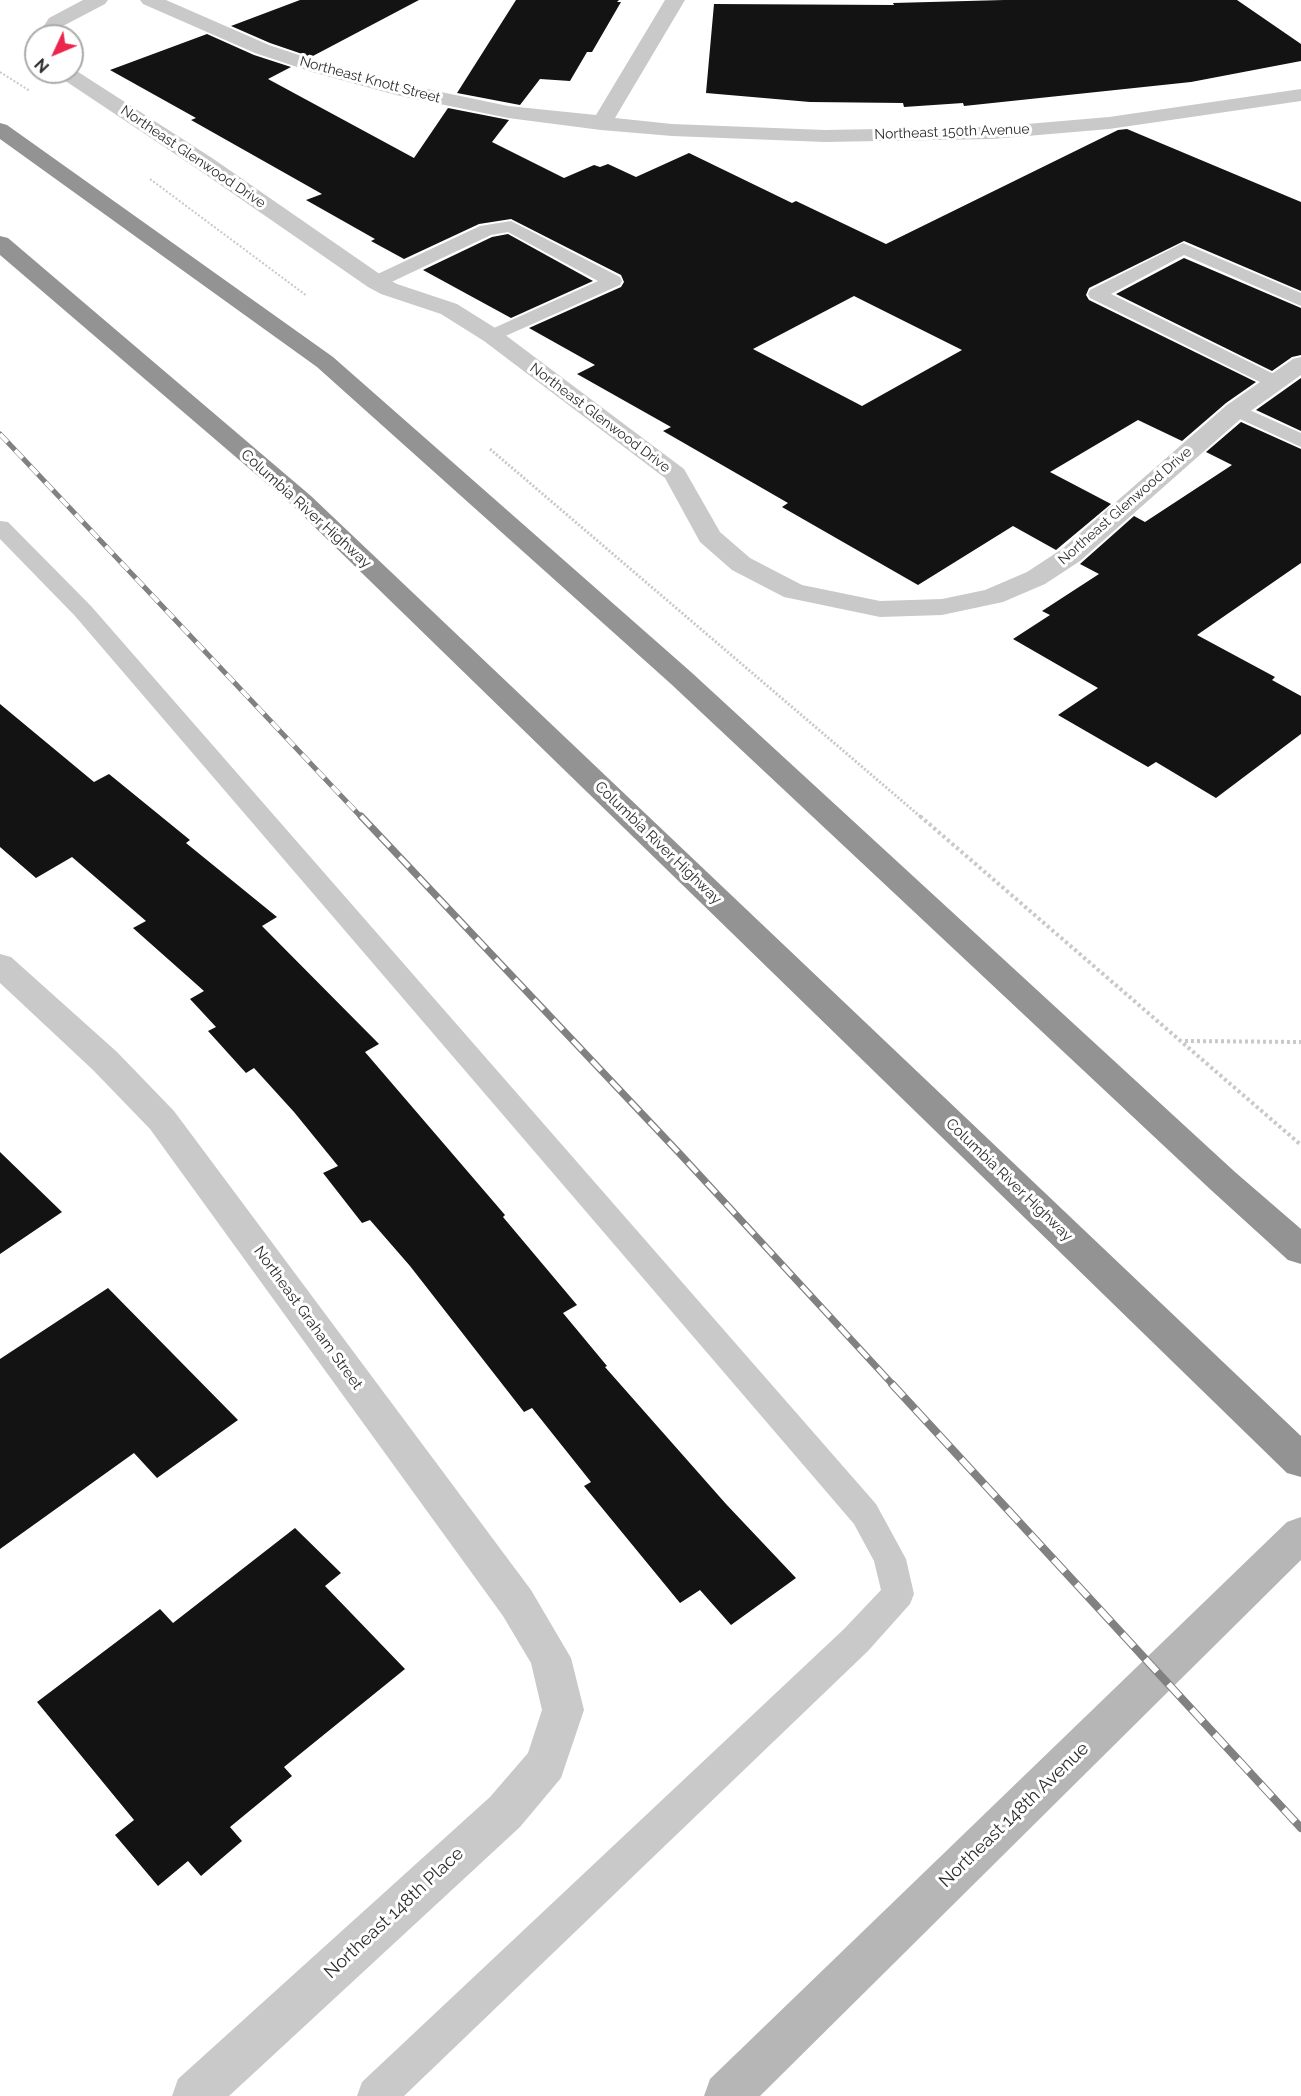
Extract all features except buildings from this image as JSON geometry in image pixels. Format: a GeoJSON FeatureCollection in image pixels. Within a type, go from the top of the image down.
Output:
{"type":"FeatureCollection","features":[{"type":"Feature","properties":{"kind":"highway"},"geometry":{"type":"LineString","coordinates":[[0,129],[325,362],[681,678],[1223,1181],[1301,1250]]}},
{"type":"Feature","properties":{"kind":"highway","name":"Columbia River Highway"},"geometry":{"type":"LineString","coordinates":[[0,243],[302,501],[1301,1461]]}},
{"type":"Feature","properties":{"kind":"main road","name":"Northeast 148th Avenue"},"geometry":{"type":"LineString","coordinates":[[727,2096],[1301,1534]]}},
{"type":"Feature","properties":{"kind":"street"},"geometry":{"type":"LineString","coordinates":[[54,24],[98,0]]}},
{"type":"Feature","properties":{"kind":"street","name":"Northeast Knott Street"},"geometry":{"type":"LineString","coordinates":[[150,0],[252,45],[319,68],[446,101],[601,124]]}},
{"type":"Feature","properties":{"kind":"street"},"geometry":{"type":"LineString","coordinates":[[601,124],[675,0]]}},
{"type":"Feature","properties":{"kind":"street","name":"Northeast Glenwood Drive"},"geometry":{"type":"LineString","coordinates":[[83,84],[204,163],[376,282],[389,289],[449,309],[492,336],[675,474],[709,536],[741,564],[794,591],[880,609],[942,607],[993,596],[1036,578],[1071,555],[1236,410],[1301,364]]}},
{"type":"Feature","properties":{"kind":"street","name":"Northeast 150th Avenue"},"geometry":{"type":"LineString","coordinates":[[601,124],[672,130],[825,136],[992,133],[1109,123],[1299,98]]}},
{"type":"Feature","properties":{"kind":"street","name":"Northeast Graham Street"},"geometry":{"type":"LineString","coordinates":[[0,965],[105,1061],[162,1120],[517,1604],[550,1658],[563,1710]]}},
{"type":"Feature","properties":{"kind":"street","name":"Northeast 148th Place"},"geometry":{"type":"LineString","coordinates":[[195,2096],[505,1812],[546,1764],[563,1710]]}},
{"type":"Feature","properties":{"kind":"lane"},"geometry":{"type":"LineString","coordinates":[[376,282],[486,230],[512,226],[613,281],[492,336]]}},
{"type":"Feature","properties":{"kind":"lane"},"geometry":{"type":"LineString","coordinates":[[1275,382],[1097,294],[1183,248],[1301,300]]}},
{"type":"Feature","properties":{"kind":"lane"},"geometry":{"type":"LineString","coordinates":[[1236,410],[1301,441]]}},
{"type":"Feature","properties":{"kind":"lane"},"geometry":{"type":"LineString","coordinates":[[0,527],[83,611],[865,1514],[890,1559],[898,1593],[856,1640],[376,2096]]}},
{"type":"Feature","properties":{"kind":"path"},"geometry":{"type":"LineString","coordinates":[[1184,1041],[1301,1042]]}},
{"type":"Feature","properties":{"kind":"path"},"geometry":{"type":"LineString","coordinates":[[1283,1129],[1301,1145]]}},
{"type":"Feature","properties":{"kind":"railway"},"geometry":{"type":"LineString","coordinates":[[0,434],[362,818]]}},
{"type":"Feature","properties":{"kind":"railway"},"geometry":{"type":"LineString","coordinates":[[361,816],[681,1155],[894,1386]]}},
{"type":"Feature","properties":{"kind":"railway"},"geometry":{"type":"LineString","coordinates":[[892,1384],[1301,1828]]}}]}
